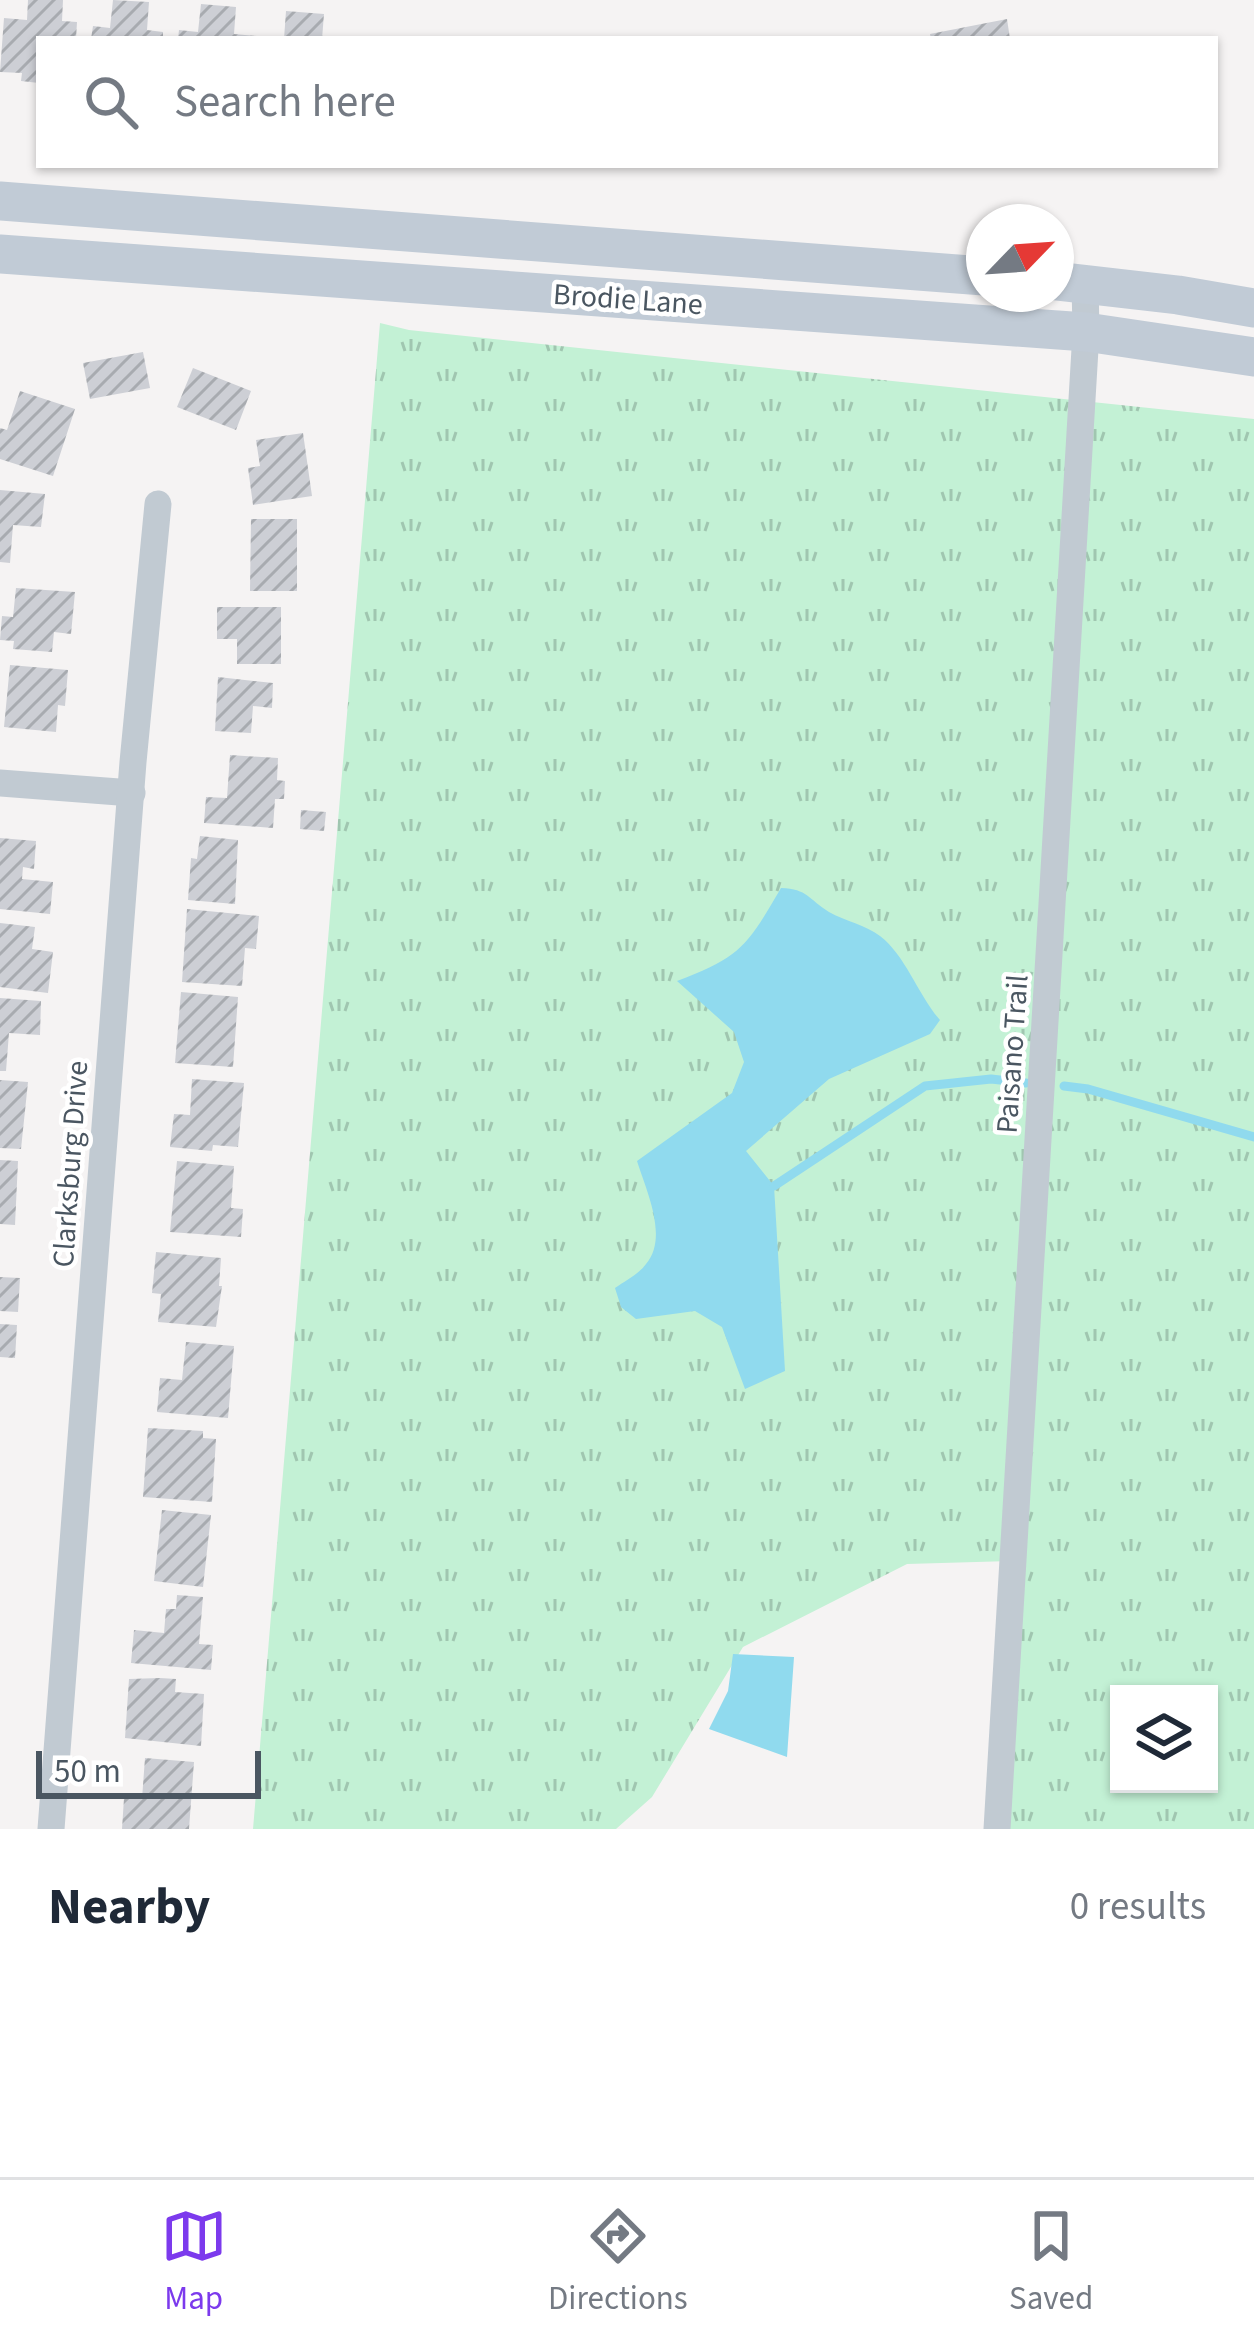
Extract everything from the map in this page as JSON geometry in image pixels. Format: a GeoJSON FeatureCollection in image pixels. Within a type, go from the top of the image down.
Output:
{"type":"FeatureCollection","features":[{"type":"Feature","properties":{"kind":"main road","name":"Brodie Lane"},"geometry":{"type":"LineString","coordinates":[[0,201],[966,275]]}},
{"type":"Feature","properties":{"kind":"main road","name":"Brodie Lane"},"geometry":{"type":"LineString","coordinates":[[0,254],[1086,332],[1254,357]]}},
{"type":"Feature","properties":{"kind":"main road"},"geometry":{"type":"LineString","coordinates":[[1074,282],[1254,308]]}},
{"type":"Feature","properties":{"kind":"street","name":"Paisano Trail"},"geometry":{"type":"LineString","coordinates":[[997,1829],[1086,332],[1074,292]]}},
{"type":"Feature","properties":{"kind":"street","name":"Clarksburg Drive"},"geometry":{"type":"LineString","coordinates":[[51,1829],[158,504]]}},
{"type":"Feature","properties":{"kind":"street"},"geometry":{"type":"LineString","coordinates":[[0,783],[131,794]]}},
{"type":"Feature","properties":{"kind":"green space"},"geometry":{"type":"Polygon","coordinates":[[[380,323],[409,330],[1254,419],[1254,1829],[997,1829],[1011,1561],[907,1564],[743,1647],[652,1797],[616,1829],[253,1829],[380,323]]]}},
{"type":"Feature","properties":{"kind":"water"},"geometry":{"type":"Polygon","coordinates":[[[781,888],[803,893],[829,912],[880,936],[940,1020],[930,1034],[829,1079],[746,1151],[774,1186],[785,1371],[745,1389],[722,1327],[695,1311],[636,1319],[621,1307],[615,1288],[643,1268],[656,1241],[654,1213],[637,1161],[732,1093],[744,1062],[734,1032],[677,981],[740,947],[781,888]]]}},
{"type":"Feature","properties":{"kind":"water"},"geometry":{"type":"Polygon","coordinates":[[[733,1654],[794,1657],[787,1757],[709,1729],[728,1691],[733,1654]]]}},
{"type":"Feature","properties":{"kind":"building"},"geometry":{"type":"Polygon","coordinates":[[[28,0],[63,0],[62,21],[77,22],[76,36],[36,36],[36,83],[21,81],[22,73],[0,72],[4,18],[27,20],[28,0]]]}},
{"type":"Feature","properties":{"kind":"building"},"geometry":{"type":"Polygon","coordinates":[[[113,0],[149,2],[147,30],[163,32],[163,36],[91,36],[93,26],[110,28],[113,0]]]}},
{"type":"Feature","properties":{"kind":"building"},"geometry":{"type":"Polygon","coordinates":[[[201,4],[236,7],[234,34],[257,36],[178,36],[179,30],[198,32],[201,4]]]}},
{"type":"Feature","properties":{"kind":"building"},"geometry":{"type":"Polygon","coordinates":[[[286,11],[324,14],[322,36],[284,36],[286,11]]]}},
{"type":"Feature","properties":{"kind":"building"},"geometry":{"type":"Polygon","coordinates":[[[1007,19],[1010,36],[930,36],[1007,19]]]}},
{"type":"Feature","properties":{"kind":"building"},"geometry":{"type":"Polygon","coordinates":[[[143,352],[150,388],[90,399],[83,363],[143,352]]]}},
{"type":"Feature","properties":{"kind":"building"},"geometry":{"type":"Polygon","coordinates":[[[193,368],[251,391],[236,430],[177,407],[193,368]]]}},
{"type":"Feature","properties":{"kind":"building"},"geometry":{"type":"Polygon","coordinates":[[[20,391],[75,409],[53,476],[0,459],[0,428],[7,430],[20,391]]]}},
{"type":"Feature","properties":{"kind":"building"},"geometry":{"type":"Polygon","coordinates":[[[303,433],[312,496],[253,505],[248,468],[260,466],[256,440],[303,433]]]}},
{"type":"Feature","properties":{"kind":"building"},"geometry":{"type":"Polygon","coordinates":[[[0,490],[45,494],[41,527],[13,525],[10,563],[0,562],[0,490]]]}},
{"type":"Feature","properties":{"kind":"building"},"geometry":{"type":"Polygon","coordinates":[[[251,519],[297,519],[297,591],[250,591],[251,519]]]}},
{"type":"Feature","properties":{"kind":"building"},"geometry":{"type":"Polygon","coordinates":[[[16,588],[75,592],[71,634],[54,632],[52,652],[13,649],[14,641],[0,640],[2,616],[13,617],[16,588]]]}},
{"type":"Feature","properties":{"kind":"building"},"geometry":{"type":"Polygon","coordinates":[[[217,607],[281,607],[281,664],[237,664],[237,639],[217,639],[217,607]]]}},
{"type":"Feature","properties":{"kind":"building"},"geometry":{"type":"Polygon","coordinates":[[[10,665],[68,670],[65,706],[58,705],[56,732],[4,727],[10,665]]]}},
{"type":"Feature","properties":{"kind":"building"},"geometry":{"type":"Polygon","coordinates":[[[218,677],[273,683],[272,708],[253,706],[251,733],[215,731],[218,677]]]}},
{"type":"Feature","properties":{"kind":"building"},"geometry":{"type":"Polygon","coordinates":[[[230,755],[278,758],[277,780],[285,781],[284,799],[275,799],[273,828],[204,823],[206,797],[227,798],[230,755]]]}},
{"type":"Feature","properties":{"kind":"building"},"geometry":{"type":"Polygon","coordinates":[[[301,810],[326,812],[324,831],[300,829],[301,810]]]}},
{"type":"Feature","properties":{"kind":"building"},"geometry":{"type":"Polygon","coordinates":[[[200,836],[238,840],[235,904],[188,900],[191,858],[197,859],[200,836]]]}},
{"type":"Feature","properties":{"kind":"building"},"geometry":{"type":"Polygon","coordinates":[[[0,838],[36,841],[34,869],[23,867],[22,879],[53,882],[50,914],[0,909],[0,838]]]}},
{"type":"Feature","properties":{"kind":"building"},"geometry":{"type":"Polygon","coordinates":[[[187,909],[259,916],[256,949],[245,948],[242,986],[182,982],[187,909]]]}},
{"type":"Feature","properties":{"kind":"building"},"geometry":{"type":"Polygon","coordinates":[[[0,923],[35,927],[32,949],[53,952],[48,993],[0,987],[0,923]]]}},
{"type":"Feature","properties":{"kind":"building"},"geometry":{"type":"Polygon","coordinates":[[[181,992],[238,997],[233,1067],[175,1063],[181,992]]]}},
{"type":"Feature","properties":{"kind":"building"},"geometry":{"type":"Polygon","coordinates":[[[0,998],[41,1001],[40,1035],[9,1033],[6,1071],[0,1071],[0,998]]]}},
{"type":"Feature","properties":{"kind":"building"},"geometry":{"type":"Polygon","coordinates":[[[192,1079],[244,1083],[238,1147],[213,1145],[212,1151],[170,1147],[174,1114],[190,1115],[192,1079]]]}},
{"type":"Feature","properties":{"kind":"building"},"geometry":{"type":"Polygon","coordinates":[[[0,1080],[28,1082],[21,1149],[0,1148],[0,1080]]]}},
{"type":"Feature","properties":{"kind":"building"},"geometry":{"type":"Polygon","coordinates":[[[0,1160],[18,1161],[15,1225],[0,1224],[0,1160]]]}},
{"type":"Feature","properties":{"kind":"building"},"geometry":{"type":"Polygon","coordinates":[[[177,1161],[234,1166],[231,1208],[243,1209],[241,1237],[170,1232],[177,1161]]]}},
{"type":"Feature","properties":{"kind":"building"},"geometry":{"type":"Polygon","coordinates":[[[156,1252],[221,1258],[216,1327],[158,1322],[161,1294],[152,1293],[156,1252]]]}},
{"type":"Feature","properties":{"kind":"building"},"geometry":{"type":"Polygon","coordinates":[[[0,1277],[20,1278],[18,1312],[0,1311],[0,1277]]]}},
{"type":"Feature","properties":{"kind":"building"},"geometry":{"type":"Polygon","coordinates":[[[0,1324],[17,1325],[15,1358],[0,1357],[0,1324]]]}},
{"type":"Feature","properties":{"kind":"building"},"geometry":{"type":"Polygon","coordinates":[[[186,1342],[234,1346],[228,1418],[157,1412],[160,1378],[182,1380],[186,1342]]]}},
{"type":"Feature","properties":{"kind":"building"},"geometry":{"type":"Polygon","coordinates":[[[148,1428],[203,1431],[203,1438],[216,1439],[212,1502],[143,1497],[148,1428]]]}},
{"type":"Feature","properties":{"kind":"building"},"geometry":{"type":"Polygon","coordinates":[[[162,1510],[211,1515],[203,1587],[154,1581],[162,1510]]]}},
{"type":"Feature","properties":{"kind":"building"},"geometry":{"type":"Polygon","coordinates":[[[177,1595],[203,1597],[199,1644],[213,1645],[211,1670],[131,1663],[134,1630],[164,1633],[166,1609],[176,1609],[177,1595]]]}},
{"type":"Feature","properties":{"kind":"building"},"geometry":{"type":"Polygon","coordinates":[[[129,1679],[176,1679],[175,1692],[204,1694],[201,1746],[125,1738],[129,1679]]]}},
{"type":"Feature","properties":{"kind":"building"},"geometry":{"type":"Polygon","coordinates":[[[145,1758],[194,1762],[189,1829],[122,1829],[124,1798],[142,1799],[145,1758]]]}},
{"type":"Feature","properties":{"kind":"waterway"},"geometry":{"type":"LineString","coordinates":[[774,1186],[925,1086],[991,1079],[1026,1083]]}},
{"type":"Feature","properties":{"kind":"waterway"},"geometry":{"type":"LineString","coordinates":[[1064,1086],[1254,1137]]}}]}
